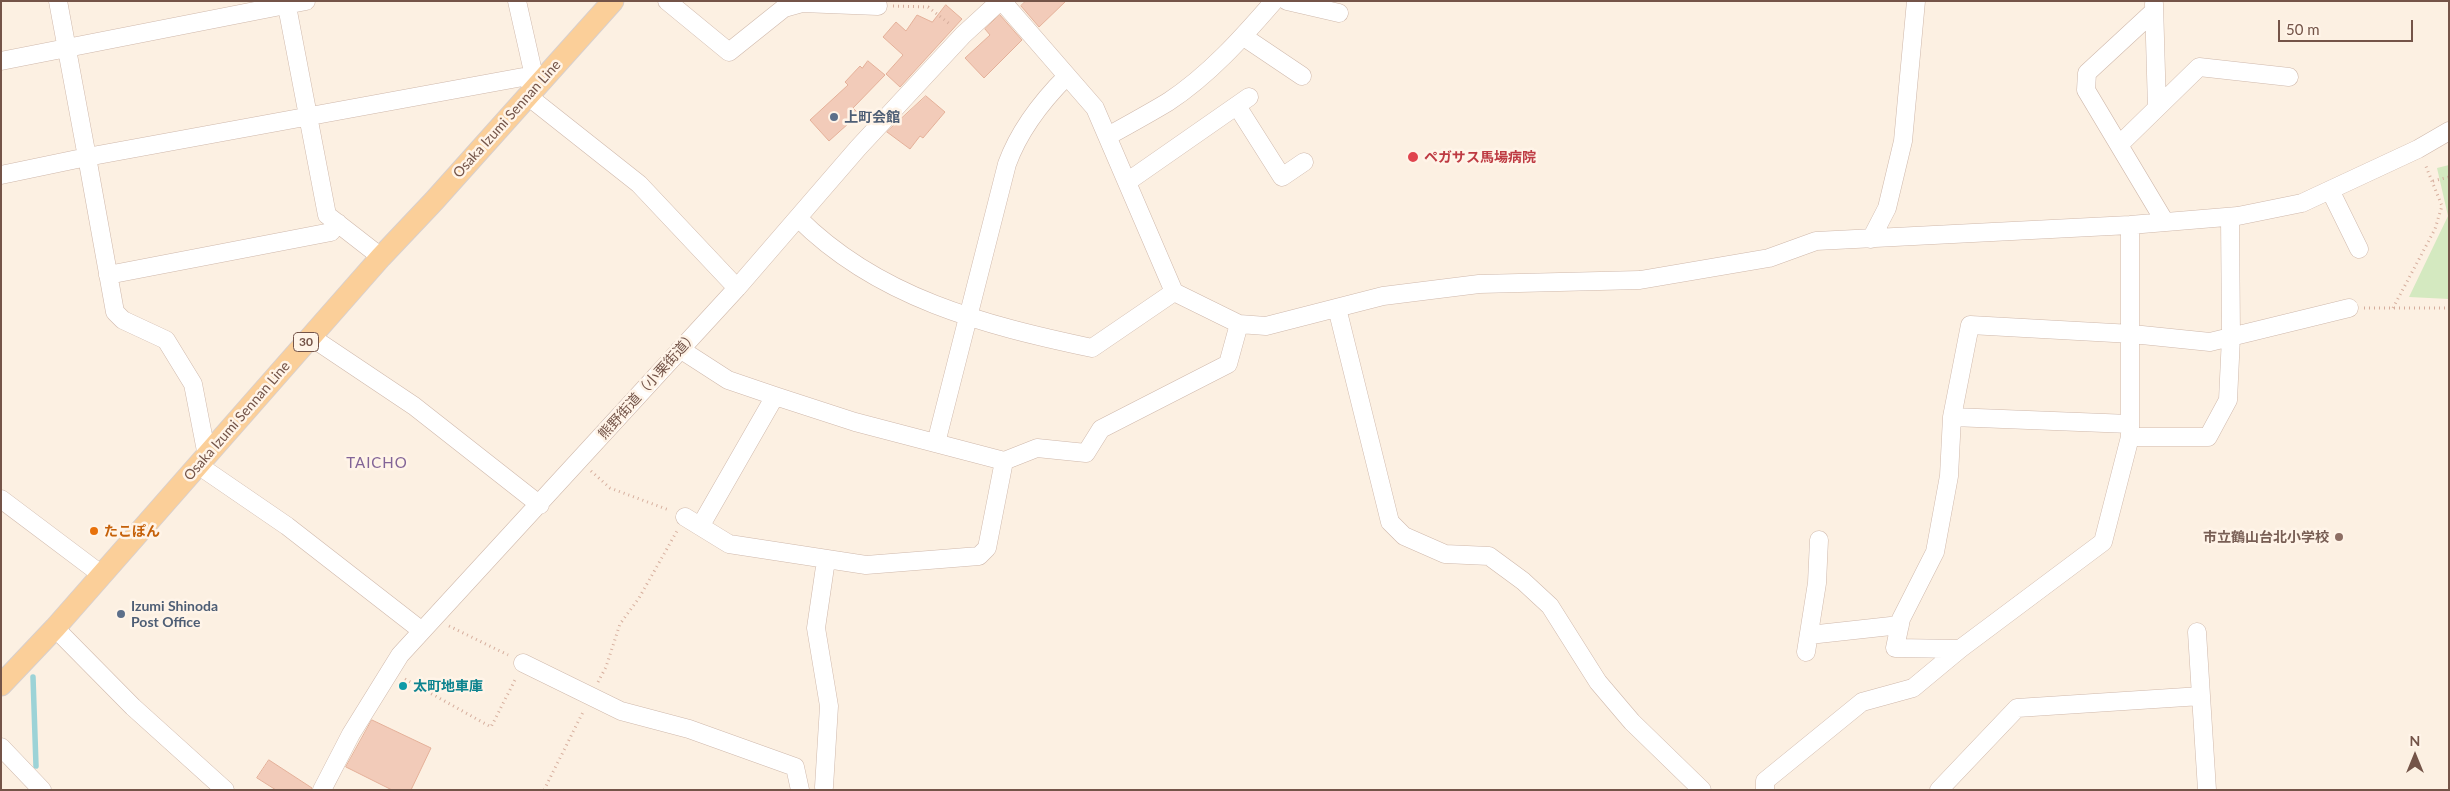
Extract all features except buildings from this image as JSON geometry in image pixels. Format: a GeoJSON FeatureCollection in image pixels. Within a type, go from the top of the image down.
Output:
{"type":"FeatureCollection","features":[{"type":"Feature","properties":{"kind":"main road","name":"Osaka Izumi Sennan Line"},"geometry":{"type":"LineString","coordinates":[[1,685],[55,628],[381,257],[613,1]]}},
{"type":"Feature","properties":{"kind":"street"},"geometry":{"type":"LineString","coordinates":[[58,1],[115,312],[123,320],[166,340],[193,384],[202,460],[287,526],[429,625]]}},
{"type":"Feature","properties":{"kind":"street"},"geometry":{"type":"LineString","coordinates":[[1,61],[286,3],[306,1]]}},
{"type":"Feature","properties":{"kind":"street"},"geometry":{"type":"LineString","coordinates":[[518,1],[532,91]]}},
{"type":"Feature","properties":{"kind":"street"},"geometry":{"type":"LineString","coordinates":[[667,1],[729,52],[784,8],[802,4],[878,6]]}},
{"type":"Feature","properties":{"kind":"street"},"geometry":{"type":"LineString","coordinates":[[1001,1],[1095,108],[1174,292],[1239,324],[1266,326],[1383,296],[1479,284],[1640,280],[1769,258],[1816,241],[2130,225],[2230,217],[2302,203],[2418,149],[2449,131]]}},
{"type":"Feature","properties":{"kind":"street","name":"熊野街道（小栗街道）"},"geometry":{"type":"LineString","coordinates":[[322,790],[351,734],[400,655],[737,288],[858,148],[963,35],[1001,1]]}},
{"type":"Feature","properties":{"kind":"street"},"geometry":{"type":"LineString","coordinates":[[1108,136],[1169,101],[1210,70],[1244,37],[1274,1]]}},
{"type":"Feature","properties":{"kind":"street"},"geometry":{"type":"LineString","coordinates":[[1287,1],[1339,13]]}},
{"type":"Feature","properties":{"kind":"street"},"geometry":{"type":"LineString","coordinates":[[1872,239],[1887,208],[1903,141],[1916,1]]}},
{"type":"Feature","properties":{"kind":"street"},"geometry":{"type":"LineString","coordinates":[[286,3],[328,214],[381,257]]}},
{"type":"Feature","properties":{"kind":"street"},"geometry":{"type":"LineString","coordinates":[[2154,6],[2157,108]]}},
{"type":"Feature","properties":{"kind":"street"},"geometry":{"type":"LineString","coordinates":[[2154,6],[2086,72],[2086,90],[2165,222]]}},
{"type":"Feature","properties":{"kind":"street"},"geometry":{"type":"LineString","coordinates":[[1244,37],[1302,76]]}},
{"type":"Feature","properties":{"kind":"street"},"geometry":{"type":"LineString","coordinates":[[2119,145],[2199,67],[2290,77]]}},
{"type":"Feature","properties":{"kind":"street"},"geometry":{"type":"LineString","coordinates":[[936,443],[1006,164],[1015,141],[1051,92],[1067,76]]}},
{"type":"Feature","properties":{"kind":"street"},"geometry":{"type":"LineString","coordinates":[[1,174],[523,77],[532,91],[639,184],[737,288]]}},
{"type":"Feature","properties":{"kind":"street"},"geometry":{"type":"LineString","coordinates":[[1127,182],[1243,102],[1282,177],[1304,162]]}},
{"type":"Feature","properties":{"kind":"street"},"geometry":{"type":"LineString","coordinates":[[2330,190],[2359,249]]}},
{"type":"Feature","properties":{"kind":"street"},"geometry":{"type":"LineString","coordinates":[[1952,417],[2208,437],[2228,400],[2231,337],[2230,217]]}},
{"type":"Feature","properties":{"kind":"street"},"geometry":{"type":"LineString","coordinates":[[798,218],[822,242],[866,272],[913,296],[969,316],[1029,334],[1092,348],[1174,292]]}},
{"type":"Feature","properties":{"kind":"street"},"geometry":{"type":"LineString","coordinates":[[108,275],[331,232],[338,223]]}},
{"type":"Feature","properties":{"kind":"street"},"geometry":{"type":"LineString","coordinates":[[1765,790],[1765,781],[1862,702],[1913,688],[1960,649],[2103,542],[2130,431],[2132,334],[2130,225]]}},
{"type":"Feature","properties":{"kind":"street"},"geometry":{"type":"LineString","coordinates":[[1337,308],[1390,522],[1404,536],[1445,554],[1489,556],[1523,581],[1550,606],[1598,682],[1632,722],[1702,790]]}},
{"type":"Feature","properties":{"kind":"street"},"geometry":{"type":"LineString","coordinates":[[1960,649],[1895,648],[1900,625],[1935,552],[1949,476],[1952,417],[1970,326],[2132,334],[2210,342],[2349,308]]}},
{"type":"Feature","properties":{"kind":"street"},"geometry":{"type":"LineString","coordinates":[[680,349],[728,380],[855,422],[1004,461],[1037,448],[1086,452],[1101,429],[1228,364],[1239,324]]}},
{"type":"Feature","properties":{"kind":"street"},"geometry":{"type":"LineString","coordinates":[[311,337],[414,406],[540,504]]}},
{"type":"Feature","properties":{"kind":"street"},"geometry":{"type":"LineString","coordinates":[[701,525],[775,396]]}},
{"type":"Feature","properties":{"kind":"street"},"geometry":{"type":"LineString","coordinates":[[685,516],[729,544],[826,560],[866,565],[979,556],[987,548],[1004,461]]}},
{"type":"Feature","properties":{"kind":"street"},"geometry":{"type":"LineString","coordinates":[[1,499],[102,575]]}},
{"type":"Feature","properties":{"kind":"street"},"geometry":{"type":"LineString","coordinates":[[1819,540],[1816,583],[1807,643],[1900,625]]}},
{"type":"Feature","properties":{"kind":"street"},"geometry":{"type":"LineString","coordinates":[[523,663],[622,711],[688,729],[795,767],[800,785],[830,788],[829,706],[816,628],[826,560]]}},
{"type":"Feature","properties":{"kind":"street"},"geometry":{"type":"LineString","coordinates":[[55,628],[133,707],[224,790]]}},
{"type":"Feature","properties":{"kind":"street"},"geometry":{"type":"LineString","coordinates":[[2197,632],[2207,790]]}},
{"type":"Feature","properties":{"kind":"street"},"geometry":{"type":"LineString","coordinates":[[1939,790],[2017,708],[2201,696]]}},
{"type":"Feature","properties":{"kind":"street"},"geometry":{"type":"LineString","coordinates":[[1,747],[42,790]]}},
{"type":"Feature","properties":{"kind":"path"},"geometry":{"type":"LineString","coordinates":[[878,6],[928,7],[963,35]]}},
{"type":"Feature","properties":{"kind":"path"},"geometry":{"type":"LineString","coordinates":[[2393,308],[2436,229],[2442,206],[2418,149]]}},
{"type":"Feature","properties":{"kind":"path"},"geometry":{"type":"LineString","coordinates":[[2432,181],[2449,177]]}},
{"type":"Feature","properties":{"kind":"path"},"geometry":{"type":"LineString","coordinates":[[2349,308],[2449,308]]}},
{"type":"Feature","properties":{"kind":"path"},"geometry":{"type":"LineString","coordinates":[[544,790],[606,667],[620,624],[638,598],[685,516],[610,488],[579,460]]}},
{"type":"Feature","properties":{"kind":"path"},"geometry":{"type":"LineString","coordinates":[[390,670],[490,727],[523,663],[429,625]]}},
{"type":"Feature","properties":{"kind":"green space"},"geometry":{"type":"Polygon","coordinates":[[[2449,165],[2449,299],[2409,297],[2448,216],[2437,168],[2449,165]]]}},
{"type":"Feature","properties":{"kind":"waterway"},"geometry":{"type":"LineString","coordinates":[[33,677],[36,766]]}},
{"type":"Feature","properties":{"kind":"place","name":"上町会館"},"geometry":{"type":"Point","coordinates":[834,117]}},
{"type":"Feature","properties":{"kind":"place","name":"ペガサス馬場病院"},"geometry":{"type":"Point","coordinates":[1413,157]}},
{"type":"Feature","properties":{"kind":"place","name":"たこぽん"},"geometry":{"type":"Point","coordinates":[94,531]}},
{"type":"Feature","properties":{"kind":"place","name":"市立鶴山台北小学校"},"geometry":{"type":"Point","coordinates":[2339,537]}},
{"type":"Feature","properties":{"kind":"place","name":"Izumi Shinoda Post Office"},"geometry":{"type":"Point","coordinates":[121,614]}},
{"type":"Feature","properties":{"kind":"place","name":"太町地車庫"},"geometry":{"type":"Point","coordinates":[403,686]}},
{"type":"Feature","properties":{"kind":"district","name":"TAICHO"},"geometry":{"type":"Point","coordinates":[377,463]}}]}
